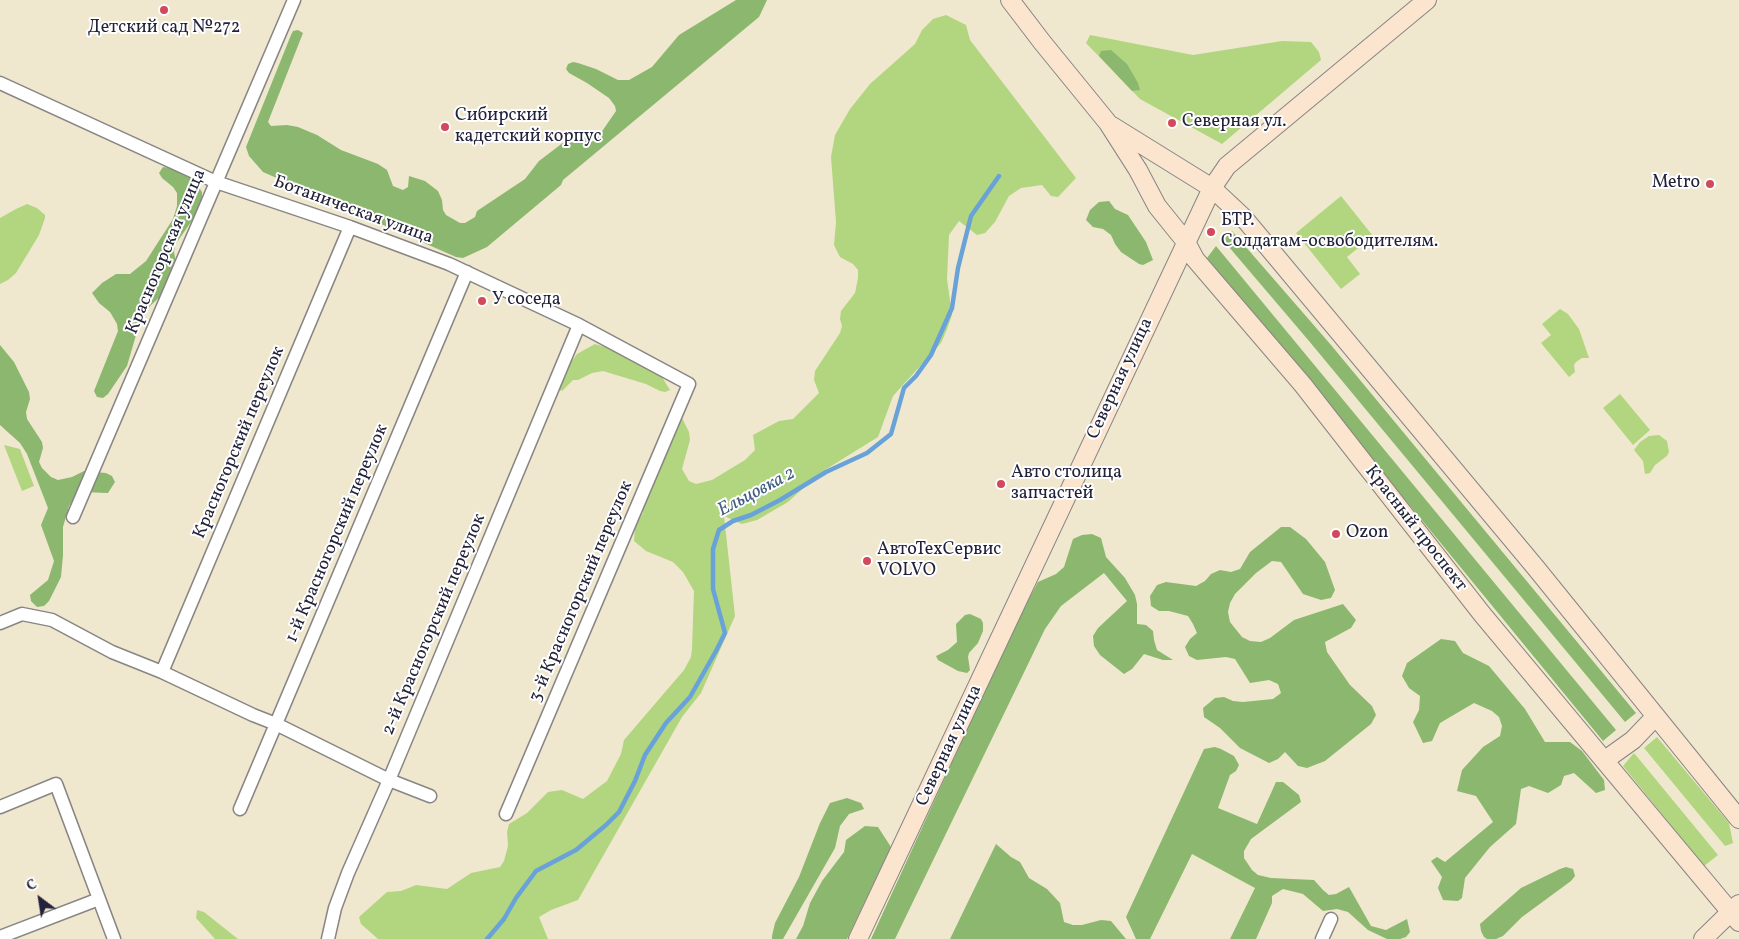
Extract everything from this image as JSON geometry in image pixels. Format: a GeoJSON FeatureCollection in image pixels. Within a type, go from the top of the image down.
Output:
{"type":"FeatureCollection","features":[{"type":"Feature","properties":{"kind":"main road","name":"Красный проспект"},"geometry":{"type":"LineString","coordinates":[[1010,0],[1108,123],[1138,170],[1157,206],[1186,242],[1195,259],[1303,386],[1482,614],[1736,913]]}},
{"type":"Feature","properties":{"kind":"main road","name":"Северная улица"},"geometry":{"type":"LineString","coordinates":[[858,939],[1212,188],[1227,166],[1427,0]]}},
{"type":"Feature","properties":{"kind":"main road","name":"Красный проспект"},"geometry":{"type":"LineString","coordinates":[[1108,123],[1212,188],[1243,216],[1536,568],[1739,819]]}},
{"type":"Feature","properties":{"kind":"main road"},"geometry":{"type":"LineString","coordinates":[[1605,760],[1633,740],[1655,717]]}},
{"type":"Feature","properties":{"kind":"main road"},"geometry":{"type":"LineString","coordinates":[[1703,939],[1736,913]]}},
{"type":"Feature","properties":{"kind":"street","name":"Красногорская улица"},"geometry":{"type":"LineString","coordinates":[[73,518],[294,0]]}},
{"type":"Feature","properties":{"kind":"street","name":"Ботаническая улица"},"geometry":{"type":"LineString","coordinates":[[0,83],[216,182],[350,227],[467,272],[579,326],[689,384]]}},
{"type":"Feature","properties":{"kind":"street","name":"Красногорский переулок"},"geometry":{"type":"LineString","coordinates":[[162,672],[350,227]]}},
{"type":"Feature","properties":{"kind":"street","name":"1-й Красногорский переулок"},"geometry":{"type":"LineString","coordinates":[[240,809],[467,272]]}},
{"type":"Feature","properties":{"kind":"street","name":"2-й Красногорский переулок"},"geometry":{"type":"LineString","coordinates":[[328,939],[335,908],[348,873],[389,780],[579,326]]}},
{"type":"Feature","properties":{"kind":"street","name":"3-й Красногорский переулок"},"geometry":{"type":"LineString","coordinates":[[506,814],[689,384]]}},
{"type":"Feature","properties":{"kind":"street"},"geometry":{"type":"LineString","coordinates":[[0,623],[22,614],[52,620],[112,652],[162,672],[252,715],[276,724],[389,780],[430,796]]}},
{"type":"Feature","properties":{"kind":"street"},"geometry":{"type":"LineString","coordinates":[[0,807],[56,784],[114,939]]}},
{"type":"Feature","properties":{"kind":"street"},"geometry":{"type":"LineString","coordinates":[[0,937],[99,899]]}},
{"type":"Feature","properties":{"kind":"street"},"geometry":{"type":"LineString","coordinates":[[1322,939],[1331,919]]}},
{"type":"Feature","properties":{"kind":"green space"},"geometry":{"type":"Polygon","coordinates":[[[736,0],[767,0],[759,17],[563,180],[561,185],[487,247],[463,258],[456,257],[263,172],[249,156],[246,147],[291,35],[293,31],[298,30],[303,33],[268,122],[271,126],[287,125],[298,127],[317,135],[341,150],[378,164],[387,170],[393,186],[403,190],[408,187],[409,176],[425,181],[438,191],[446,215],[460,223],[465,223],[475,217],[477,211],[525,179],[539,161],[564,142],[572,133],[578,134],[591,142],[596,140],[616,111],[609,98],[569,73],[566,69],[568,64],[578,63],[596,69],[618,80],[629,80],[652,67],[679,35],[736,0]]]}},
{"type":"Feature","properties":{"kind":"green space"},"geometry":{"type":"Polygon","coordinates":[[[946,15],[966,25],[970,40],[1076,178],[1058,197],[1051,196],[1042,185],[1021,188],[1009,196],[995,222],[985,233],[977,235],[959,221],[949,235],[947,279],[952,315],[947,329],[941,343],[893,396],[878,437],[820,473],[788,502],[757,520],[742,524],[724,516],[735,616],[701,693],[682,717],[578,900],[551,910],[539,917],[548,939],[378,939],[361,924],[359,917],[387,892],[401,891],[416,885],[447,889],[471,873],[500,867],[504,861],[508,846],[507,832],[509,824],[527,813],[548,792],[562,790],[583,799],[607,781],[621,754],[624,740],[684,670],[691,657],[694,591],[683,572],[673,562],[646,551],[634,541],[635,526],[643,513],[640,499],[675,419],[682,418],[689,432],[690,440],[682,469],[689,481],[696,484],[712,480],[745,460],[755,450],[753,435],[779,421],[793,419],[819,393],[814,380],[815,371],[840,333],[842,326],[840,319],[841,311],[855,293],[858,278],[858,270],[853,264],[840,257],[834,245],[836,222],[831,157],[835,135],[850,109],[870,84],[915,44],[922,30],[933,19],[946,15]]]}},
{"type":"Feature","properties":{"kind":"green space"},"geometry":{"type":"Polygon","coordinates":[[[1090,35],[1193,55],[1282,41],[1311,42],[1319,52],[1321,60],[1222,144],[1140,99],[1086,43],[1090,35]]]}},
{"type":"Feature","properties":{"kind":"green space"},"geometry":{"type":"Polygon","coordinates":[[[1111,50],[1127,64],[1140,90],[1132,91],[1099,56],[1101,51],[1111,50]]]}},
{"type":"Feature","properties":{"kind":"green space"},"geometry":{"type":"Polygon","coordinates":[[[163,167],[177,169],[194,180],[202,192],[202,206],[175,245],[174,252],[179,279],[149,307],[141,318],[127,366],[108,394],[103,398],[97,397],[94,391],[118,331],[117,324],[110,312],[99,303],[92,293],[102,283],[116,274],[130,274],[146,261],[173,219],[177,206],[177,193],[159,173],[163,167]]]}},
{"type":"Feature","properties":{"kind":"green space"},"geometry":{"type":"Polygon","coordinates":[[[1341,196],[1373,236],[1347,257],[1360,274],[1341,289],[1296,233],[1341,196]]]}},
{"type":"Feature","properties":{"kind":"green space"},"geometry":{"type":"Polygon","coordinates":[[[1109,201],[1115,209],[1128,215],[1146,242],[1153,260],[1143,265],[1139,264],[1121,252],[1111,235],[1103,229],[1093,227],[1086,220],[1090,210],[1099,202],[1109,201]]]}},
{"type":"Feature","properties":{"kind":"green space"},"geometry":{"type":"Polygon","coordinates":[[[27,204],[37,208],[45,215],[45,218],[39,235],[16,273],[0,284],[0,218],[27,204]]]}},
{"type":"Feature","properties":{"kind":"green space"},"geometry":{"type":"Polygon","coordinates":[[[1232,231],[1331,345],[1636,713],[1625,722],[1223,240],[1232,231]]]}},
{"type":"Feature","properties":{"kind":"green space"},"geometry":{"type":"Polygon","coordinates":[[[1216,246],[1616,730],[1603,741],[1207,258],[1216,246]]]}},
{"type":"Feature","properties":{"kind":"green space"},"geometry":{"type":"Polygon","coordinates":[[[1560,309],[1568,314],[1579,329],[1589,358],[1582,358],[1576,362],[1574,365],[1575,372],[1569,377],[1541,343],[1551,335],[1542,324],[1560,309]]]}},
{"type":"Feature","properties":{"kind":"green space"},"geometry":{"type":"Polygon","coordinates":[[[595,344],[629,354],[662,377],[670,390],[660,391],[646,384],[603,371],[573,380],[562,391],[557,389],[562,374],[577,354],[595,344]]]}},
{"type":"Feature","properties":{"kind":"green space"},"geometry":{"type":"Polygon","coordinates":[[[0,345],[14,362],[29,392],[30,399],[26,412],[27,419],[42,442],[43,448],[39,462],[42,468],[51,477],[58,480],[72,477],[84,471],[106,473],[112,476],[115,482],[108,493],[82,492],[76,495],[69,506],[63,527],[61,577],[49,601],[44,606],[37,607],[31,601],[30,595],[48,580],[54,561],[41,525],[48,508],[27,454],[20,443],[0,425],[0,345]]]}},
{"type":"Feature","properties":{"kind":"green space"},"geometry":{"type":"Polygon","coordinates":[[[1620,394],[1650,430],[1633,445],[1603,408],[1620,394]]]}},
{"type":"Feature","properties":{"kind":"green space"},"geometry":{"type":"Polygon","coordinates":[[[1659,435],[1667,441],[1669,452],[1667,456],[1655,465],[1650,473],[1645,474],[1643,461],[1634,450],[1640,442],[1649,436],[1659,435]]]}},
{"type":"Feature","properties":{"kind":"green space"},"geometry":{"type":"Polygon","coordinates":[[[4,445],[20,449],[34,486],[22,491],[4,445]]]}},
{"type":"Feature","properties":{"kind":"green space"},"geometry":{"type":"Polygon","coordinates":[[[1281,527],[1290,527],[1306,539],[1325,562],[1335,590],[1331,598],[1321,600],[1303,594],[1281,562],[1272,561],[1256,573],[1235,594],[1228,612],[1230,622],[1242,637],[1250,641],[1261,642],[1270,638],[1294,620],[1343,604],[1356,620],[1351,628],[1325,642],[1327,652],[1350,685],[1372,706],[1376,715],[1371,724],[1325,761],[1307,768],[1298,766],[1285,752],[1278,759],[1269,763],[1240,748],[1220,728],[1204,717],[1203,708],[1215,698],[1224,697],[1233,701],[1243,702],[1273,699],[1281,693],[1278,684],[1269,680],[1250,683],[1235,659],[1226,657],[1197,660],[1189,656],[1185,647],[1197,633],[1188,616],[1169,611],[1159,611],[1151,606],[1150,596],[1157,585],[1166,582],[1196,586],[1205,581],[1211,574],[1220,570],[1231,572],[1240,569],[1250,552],[1281,527]]]}},
{"type":"Feature","properties":{"kind":"green space"},"geometry":{"type":"Polygon","coordinates":[[[1092,534],[1101,538],[1106,557],[1125,578],[1135,595],[1137,624],[1146,625],[1153,631],[1157,650],[1173,660],[1163,660],[1144,654],[1132,669],[1124,674],[1100,655],[1094,646],[1093,636],[1098,628],[1127,601],[1104,573],[1061,606],[1045,629],[895,939],[871,939],[1015,625],[1038,582],[1056,574],[1064,567],[1073,539],[1082,535],[1092,534]]]}},
{"type":"Feature","properties":{"kind":"green space"},"geometry":{"type":"Polygon","coordinates":[[[970,614],[981,619],[983,631],[978,643],[969,653],[970,670],[967,673],[958,671],[938,660],[936,656],[948,650],[957,642],[956,624],[965,615],[970,614]]]}},
{"type":"Feature","properties":{"kind":"green space"},"geometry":{"type":"Polygon","coordinates":[[[1441,639],[1455,641],[1463,653],[1489,666],[1525,709],[1545,742],[1570,742],[1582,751],[1604,780],[1605,790],[1596,793],[1574,773],[1564,776],[1561,785],[1548,793],[1529,786],[1521,789],[1516,824],[1490,847],[1465,878],[1462,898],[1458,901],[1443,900],[1438,888],[1442,877],[1431,861],[1437,857],[1445,862],[1493,822],[1476,796],[1457,791],[1462,770],[1483,747],[1500,736],[1502,726],[1499,717],[1492,711],[1474,703],[1440,723],[1432,741],[1423,743],[1413,722],[1419,710],[1420,696],[1409,688],[1402,676],[1407,663],[1441,639]]]}},
{"type":"Feature","properties":{"kind":"green space"},"geometry":{"type":"Polygon","coordinates":[[[1657,737],[1729,823],[1733,843],[1725,846],[1644,748],[1657,737]]]}},
{"type":"Feature","properties":{"kind":"green space"},"geometry":{"type":"Polygon","coordinates":[[[1215,747],[1234,756],[1239,765],[1236,771],[1230,775],[1218,808],[1257,824],[1276,782],[1283,782],[1299,795],[1301,802],[1251,839],[1244,851],[1244,858],[1252,870],[1258,875],[1271,878],[1314,880],[1329,895],[1336,894],[1349,887],[1371,926],[1386,930],[1407,919],[1410,932],[1406,937],[1387,939],[1368,930],[1348,912],[1337,909],[1323,911],[1303,894],[1283,889],[1272,896],[1272,903],[1256,939],[1230,939],[1255,888],[1192,854],[1150,939],[1136,939],[1126,917],[1204,749],[1215,747]]]}},
{"type":"Feature","properties":{"kind":"green space"},"geometry":{"type":"Polygon","coordinates":[[[1634,753],[1718,855],[1704,866],[1623,766],[1634,753]]]}},
{"type":"Feature","properties":{"kind":"green space"},"geometry":{"type":"Polygon","coordinates":[[[847,798],[861,803],[864,809],[849,814],[840,826],[835,848],[783,939],[772,939],[775,923],[799,877],[830,803],[847,798]]]}},
{"type":"Feature","properties":{"kind":"green space"},"geometry":{"type":"Polygon","coordinates":[[[865,826],[878,827],[891,847],[847,939],[796,939],[803,926],[810,903],[822,881],[844,852],[846,840],[865,826]]]}},
{"type":"Feature","properties":{"kind":"green space"},"geometry":{"type":"Polygon","coordinates":[[[996,844],[1020,862],[1029,878],[1047,889],[1060,903],[1064,922],[1082,925],[1101,920],[1111,921],[1126,939],[950,939],[996,844]]]}},
{"type":"Feature","properties":{"kind":"green space"},"geometry":{"type":"Polygon","coordinates":[[[1566,867],[1573,869],[1575,876],[1571,881],[1522,917],[1503,936],[1496,939],[1484,937],[1480,924],[1521,888],[1566,867]]]}},
{"type":"Feature","properties":{"kind":"green space"},"geometry":{"type":"Polygon","coordinates":[[[197,910],[204,912],[238,939],[215,939],[196,918],[197,910]]]}},
{"type":"Feature","properties":{"kind":"waterway","name":"Ельцовка 2"},"geometry":{"type":"LineString","coordinates":[[487,939],[504,919],[516,898],[536,871],[576,850],[619,812],[635,781],[645,755],[666,723],[690,697],[725,633],[713,589],[713,549],[719,530],[733,521],[751,515],[780,500],[826,472],[867,453],[891,434],[904,388],[916,376],[931,355],[952,308],[958,268],[971,216],[999,176]]}},
{"type":"Feature","properties":{"kind":"place","name":"Детский сад №272"},"geometry":{"type":"Point","coordinates":[164,10]}},
{"type":"Feature","properties":{"kind":"place","name":"Северная ул."},"geometry":{"type":"Point","coordinates":[1172,123]}},
{"type":"Feature","properties":{"kind":"place","name":"Сибирский кадетский корпус"},"geometry":{"type":"Point","coordinates":[445,127]}},
{"type":"Feature","properties":{"kind":"place","name":"Metro"},"geometry":{"type":"Point","coordinates":[1710,184]}},
{"type":"Feature","properties":{"kind":"place","name":"БТР. Солдатам-освободителям."},"geometry":{"type":"Point","coordinates":[1211,232]}},
{"type":"Feature","properties":{"kind":"place","name":"У соседа"},"geometry":{"type":"Point","coordinates":[482,301]}},
{"type":"Feature","properties":{"kind":"place","name":"Авто столица запчастей"},"geometry":{"type":"Point","coordinates":[1001,484]}},
{"type":"Feature","properties":{"kind":"place","name":"Ozon"},"geometry":{"type":"Point","coordinates":[1336,534]}},
{"type":"Feature","properties":{"kind":"place","name":"АвтоТехСервис VOLVO"},"geometry":{"type":"Point","coordinates":[867,561]}}]}
